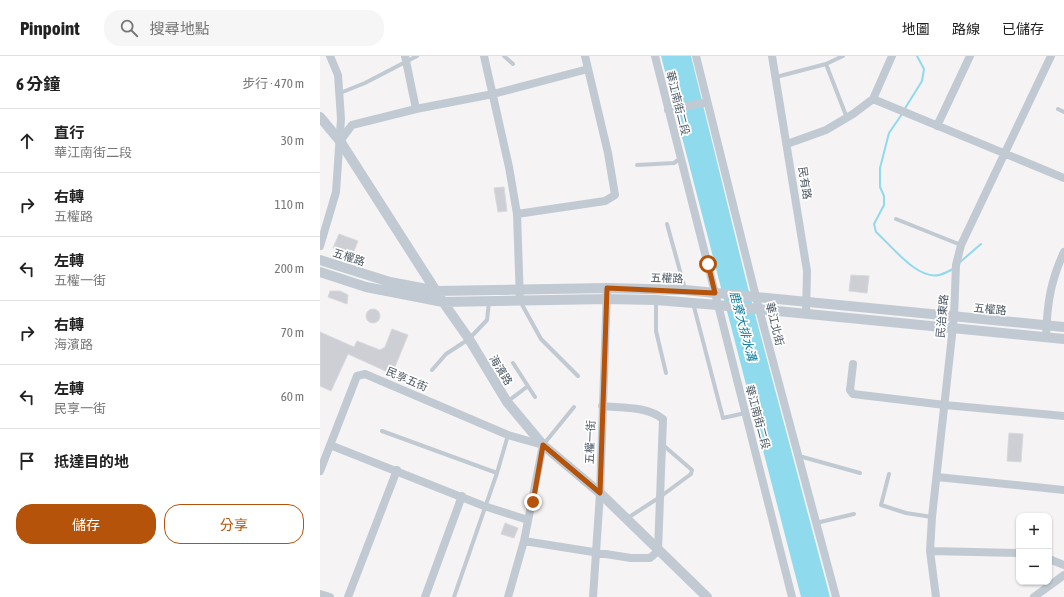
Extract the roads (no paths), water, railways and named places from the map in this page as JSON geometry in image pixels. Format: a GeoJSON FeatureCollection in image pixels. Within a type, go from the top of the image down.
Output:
{"type":"FeatureCollection","features":[{"type":"Feature","properties":{"kind":"street"},"geometry":{"type":"LineString","coordinates":[[320,246],[336,192],[340,141],[340,93],[338,75],[330,56]]}},
{"type":"Feature","properties":{"kind":"street"},"geometry":{"type":"LineString","coordinates":[[484,56],[509,167],[517,214],[520,301]]}},
{"type":"Feature","properties":{"kind":"street"},"geometry":{"type":"LineString","coordinates":[[517,214],[604,201],[615,195],[608,153],[584,56]]}},
{"type":"Feature","properties":{"kind":"street","name":"華江南街二段"},"geometry":{"type":"LineString","coordinates":[[655,56],[718,293],[745,413],[792,597]]}},
{"type":"Feature","properties":{"kind":"street","name":"華江北街"},"geometry":{"type":"LineString","coordinates":[[696,56],[757,309],[836,597]]}},
{"type":"Feature","properties":{"kind":"street","name":"民有路"},"geometry":{"type":"LineString","coordinates":[[772,56],[788,144],[807,271],[806,314]]}},
{"type":"Feature","properties":{"kind":"street"},"geometry":{"type":"LineString","coordinates":[[788,144],[826,130],[847,118],[873,98],[892,56]]}},
{"type":"Feature","properties":{"kind":"street"},"geometry":{"type":"LineString","coordinates":[[937,126],[970,56]]}},
{"type":"Feature","properties":{"kind":"street","name":"民治東路"},"geometry":{"type":"LineString","coordinates":[[936,597],[930,551],[932,517],[954,318],[956,265],[962,246],[1006,155],[1051,56]]}},
{"type":"Feature","properties":{"kind":"street"},"geometry":{"type":"LineString","coordinates":[[406,58],[416,109]]}},
{"type":"Feature","properties":{"kind":"street"},"geometry":{"type":"LineString","coordinates":[[340,141],[352,125],[416,109],[493,94],[588,69]]}},
{"type":"Feature","properties":{"kind":"street"},"geometry":{"type":"LineString","coordinates":[[873,98],[1064,178]]}},
{"type":"Feature","properties":{"kind":"street"},"geometry":{"type":"LineString","coordinates":[[670,109],[706,102]]}},
{"type":"Feature","properties":{"kind":"street","name":"海濱路"},"geometry":{"type":"LineString","coordinates":[[320,117],[340,141],[438,291],[443,302],[469,339],[507,402],[543,445],[600,493],[707,597]]}},
{"type":"Feature","properties":{"kind":"street"},"geometry":{"type":"LineString","coordinates":[[1046,338],[1049,297],[1054,274],[1064,252]]}},
{"type":"Feature","properties":{"kind":"street","name":"五權路"},"geometry":{"type":"LineString","coordinates":[[320,260],[390,282],[438,291],[607,288],[685,290],[954,318],[1064,327]]}},
{"type":"Feature","properties":{"kind":"street","name":"五權路"},"geometry":{"type":"LineString","coordinates":[[320,272],[366,287],[443,302],[607,299],[656,300],[721,305],[1064,339]]}},
{"type":"Feature","properties":{"kind":"street","name":"五權一街"},"geometry":{"type":"LineString","coordinates":[[593,597],[600,493],[607,288]]}},
{"type":"Feature","properties":{"kind":"street"},"geometry":{"type":"LineString","coordinates":[[853,364],[850,390],[853,394],[945,405],[1064,416]]}},
{"type":"Feature","properties":{"kind":"street","name":"民享五街"},"geometry":{"type":"LineString","coordinates":[[320,470],[358,376],[365,374],[508,435],[543,445]]}},
{"type":"Feature","properties":{"kind":"street"},"geometry":{"type":"LineString","coordinates":[[524,540],[595,553],[644,559],[650,558],[658,551],[663,419],[647,410],[602,406]]}},
{"type":"Feature","properties":{"kind":"street"},"geometry":{"type":"LineString","coordinates":[[330,445],[397,470],[484,506],[528,520]]}},
{"type":"Feature","properties":{"kind":"street"},"geometry":{"type":"LineString","coordinates":[[508,597],[524,540],[543,445]]}},
{"type":"Feature","properties":{"kind":"street"},"geometry":{"type":"LineString","coordinates":[[348,597],[397,470]]}},
{"type":"Feature","properties":{"kind":"street"},"geometry":{"type":"LineString","coordinates":[[937,477],[1064,490]]}},
{"type":"Feature","properties":{"kind":"street"},"geometry":{"type":"LineString","coordinates":[[425,597],[462,496]]}},
{"type":"Feature","properties":{"kind":"street"},"geometry":{"type":"LineString","coordinates":[[930,551],[1016,553]]}},
{"type":"Feature","properties":{"kind":"street"},"geometry":{"type":"LineString","coordinates":[[1052,560],[1064,565]]}},
{"type":"Feature","properties":{"kind":"street"},"geometry":{"type":"LineString","coordinates":[[1034,597],[1064,575]]}},
{"type":"Feature","properties":{"kind":"street"},"geometry":{"type":"LineString","coordinates":[[320,594],[330,597]]}},
{"type":"Feature","properties":{"kind":"lane"},"geometry":{"type":"LineString","coordinates":[[340,93],[365,83],[406,58],[417,56]]}},
{"type":"Feature","properties":{"kind":"lane"},"geometry":{"type":"LineString","coordinates":[[504,56],[513,64]]}},
{"type":"Feature","properties":{"kind":"lane"},"geometry":{"type":"LineString","coordinates":[[775,77],[826,64],[843,56]]}},
{"type":"Feature","properties":{"kind":"lane"},"geometry":{"type":"LineString","coordinates":[[826,64],[847,118]]}},
{"type":"Feature","properties":{"kind":"lane"},"geometry":{"type":"LineString","coordinates":[[1058,110],[1064,112]]}},
{"type":"Feature","properties":{"kind":"lane"},"geometry":{"type":"LineString","coordinates":[[637,165],[674,163],[681,158]]}},
{"type":"Feature","properties":{"kind":"lane"},"geometry":{"type":"LineString","coordinates":[[896,219],[962,246]]}},
{"type":"Feature","properties":{"kind":"lane"},"geometry":{"type":"LineString","coordinates":[[667,224],[685,290]]}},
{"type":"Feature","properties":{"kind":"lane"},"geometry":{"type":"LineString","coordinates":[[656,300],[656,331],[666,373]]}},
{"type":"Feature","properties":{"kind":"lane"},"geometry":{"type":"LineString","coordinates":[[520,301],[541,339],[578,376]]}},
{"type":"Feature","properties":{"kind":"lane"},"geometry":{"type":"LineString","coordinates":[[432,370],[446,354],[469,339],[487,320],[489,302]]}},
{"type":"Feature","properties":{"kind":"lane"},"geometry":{"type":"LineString","coordinates":[[693,303],[723,418],[745,413]]}},
{"type":"Feature","properties":{"kind":"lane"},"geometry":{"type":"LineString","coordinates":[[513,363],[535,397]]}},
{"type":"Feature","properties":{"kind":"lane"},"geometry":{"type":"LineString","coordinates":[[507,402],[528,386]]}},
{"type":"Feature","properties":{"kind":"lane"},"geometry":{"type":"LineString","coordinates":[[543,445],[574,407]]}},
{"type":"Feature","properties":{"kind":"lane"},"geometry":{"type":"LineString","coordinates":[[382,431],[497,473]]}},
{"type":"Feature","properties":{"kind":"lane"},"geometry":{"type":"LineString","coordinates":[[454,597],[484,506],[497,473],[508,435]]}},
{"type":"Feature","properties":{"kind":"lane"},"geometry":{"type":"LineString","coordinates":[[626,519],[660,497],[691,474],[692,470],[663,445]]}},
{"type":"Feature","properties":{"kind":"lane"},"geometry":{"type":"LineString","coordinates":[[798,455],[860,473]]}},
{"type":"Feature","properties":{"kind":"lane"},"geometry":{"type":"LineString","coordinates":[[889,474],[881,505],[906,513],[932,517]]}},
{"type":"Feature","properties":{"kind":"lane"},"geometry":{"type":"LineString","coordinates":[[816,523],[854,514]]}},
{"type":"Feature","properties":{"kind":"water","name":"鹿寮大排水溝"},"geometry":{"type":"Polygon","coordinates":[[[661,56],[691,56],[747,284],[830,597],[801,597],[661,56]]]}},
{"type":"Feature","properties":{"kind":"waterway"},"geometry":{"type":"LineString","coordinates":[[904,110],[922,81],[924,69],[917,56]]}},
{"type":"Feature","properties":{"kind":"waterway"},"geometry":{"type":"LineString","coordinates":[[902,114],[889,133],[880,168],[880,187],[884,196],[884,205],[874,224],[876,232],[913,267],[922,272],[931,275],[939,275],[953,269]]}},
{"type":"Feature","properties":{"kind":"waterway"},"geometry":{"type":"LineString","coordinates":[[959,263],[981,244]]}}]}
